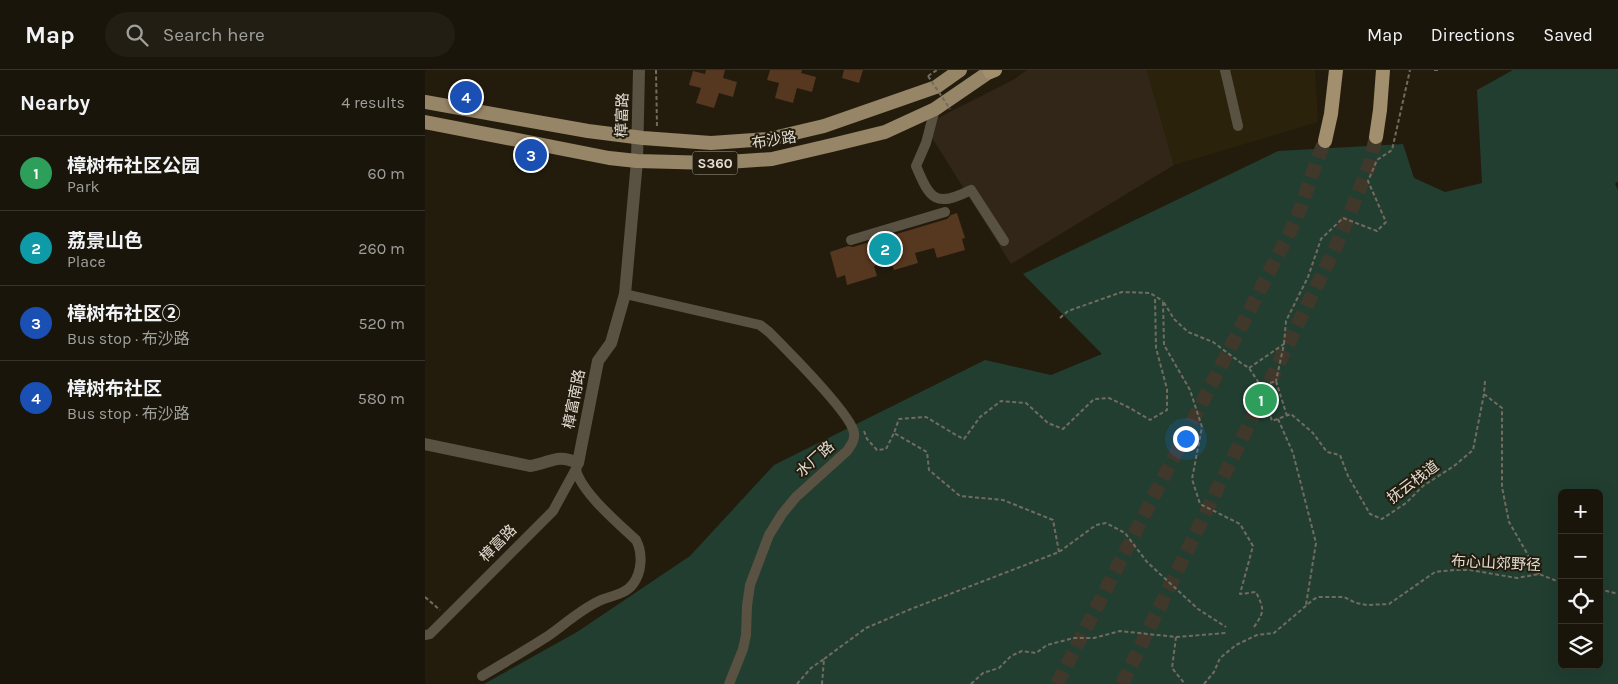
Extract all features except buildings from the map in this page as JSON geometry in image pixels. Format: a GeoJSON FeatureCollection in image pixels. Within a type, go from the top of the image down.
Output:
{"type":"FeatureCollection","features":[{"type":"Feature","properties":{"kind":"highway"},"geometry":{"type":"LineString","coordinates":[[1325,141],[1331,114],[1336,70]]}},
{"type":"Feature","properties":{"kind":"highway"},"geometry":{"type":"LineString","coordinates":[[1376,137],[1384,74]]}},
{"type":"Feature","properties":{"kind":"main road","name":"布沙路"},"geometry":{"type":"LineString","coordinates":[[425,102],[588,131],[637,138],[711,143],[769,139],[825,126],[936,87],[960,70]]}},
{"type":"Feature","properties":{"kind":"main road","name":"布沙路"},"geometry":{"type":"LineString","coordinates":[[425,122],[609,158],[637,161],[713,163],[772,159],[885,132],[935,109],[992,71]]}},
{"type":"Feature","properties":{"kind":"main road"},"geometry":{"type":"LineString","coordinates":[[711,143],[713,163]]}},
{"type":"Feature","properties":{"kind":"street","name":"樟富路"},"geometry":{"type":"LineString","coordinates":[[637,161],[639,70]]}},
{"type":"Feature","properties":{"kind":"street"},"geometry":{"type":"LineString","coordinates":[[1225,70],[1238,126]]}},
{"type":"Feature","properties":{"kind":"street"},"geometry":{"type":"LineString","coordinates":[[935,109],[926,143],[917,166],[925,188],[931,195],[945,200],[958,197],[971,190],[1004,241]]}},
{"type":"Feature","properties":{"kind":"street","name":"樟富南路"},"geometry":{"type":"LineString","coordinates":[[577,467],[598,361],[611,343],[625,294],[637,161]]}},
{"type":"Feature","properties":{"kind":"street"},"geometry":{"type":"LineString","coordinates":[[851,240],[945,212]]}},
{"type":"Feature","properties":{"kind":"street"},"geometry":{"type":"LineString","coordinates":[[625,294],[760,326],[769,332],[817,383],[851,426]]}},
{"type":"Feature","properties":{"kind":"street","name":"水厂路"},"geometry":{"type":"LineString","coordinates":[[729,684],[746,635],[750,585],[769,535],[782,514],[796,497],[847,450],[853,442],[854,433],[851,426]]}},
{"type":"Feature","properties":{"kind":"street"},"geometry":{"type":"LineString","coordinates":[[425,444],[530,466],[556,458],[570,460],[577,467],[579,480],[586,490],[636,540],[640,548],[639,569],[633,585],[620,594],[589,606],[548,635],[482,676]]}},
{"type":"Feature","properties":{"kind":"street","name":"樟富路"},"geometry":{"type":"LineString","coordinates":[[425,635],[430,634],[553,511],[577,467]]}},
{"type":"Feature","properties":{"kind":"path"},"geometry":{"type":"LineString","coordinates":[[656,70],[657,139]]}},
{"type":"Feature","properties":{"kind":"path"},"geometry":{"type":"LineString","coordinates":[[937,70],[927,76],[950,109]]}},
{"type":"Feature","properties":{"kind":"path"},"geometry":{"type":"LineString","coordinates":[[1060,318],[1068,310],[1122,292],[1150,293],[1163,301],[1174,319],[1187,332],[1213,342],[1249,368],[1261,386],[1272,421],[1287,416],[1276,381],[1284,344],[1286,322],[1308,277],[1321,239],[1343,218],[1377,231],[1386,222],[1368,181],[1377,160],[1392,150],[1410,70]]}},
{"type":"Feature","properties":{"kind":"path"},"geometry":{"type":"LineString","coordinates":[[1434,70],[1439,70]]}},
{"type":"Feature","properties":{"kind":"path"},"geometry":{"type":"LineString","coordinates":[[851,426],[860,424],[867,439],[877,450],[885,449],[899,419],[926,417],[964,439],[980,417],[1001,401],[1026,403],[1048,424],[1063,429],[1094,399],[1109,398],[1150,420],[1167,410],[1167,389],[1155,348],[1155,297]]}},
{"type":"Feature","properties":{"kind":"path"},"geometry":{"type":"LineString","coordinates":[[1163,301],[1164,345],[1190,390],[1201,427],[1192,479],[1200,504],[1240,524],[1253,546],[1240,594],[1256,592],[1263,607],[1263,614],[1254,627]]}},
{"type":"Feature","properties":{"kind":"path"},"geometry":{"type":"LineString","coordinates":[[1249,368],[1284,344]]}},
{"type":"Feature","properties":{"kind":"path"},"geometry":{"type":"LineString","coordinates":[[1261,386],[1276,381]]}},
{"type":"Feature","properties":{"kind":"path","name":"抚云栈道"},"geometry":{"type":"LineString","coordinates":[[1287,416],[1291,414],[1313,433],[1327,452],[1340,455],[1348,476],[1370,514],[1382,519],[1406,503],[1423,486],[1454,466],[1473,450],[1485,381]]}},
{"type":"Feature","properties":{"kind":"path"},"geometry":{"type":"LineString","coordinates":[[1484,394],[1501,408],[1502,487],[1509,522],[1539,574]]}},
{"type":"Feature","properties":{"kind":"path"},"geometry":{"type":"LineString","coordinates":[[1278,419],[1293,454],[1316,543],[1306,606]]}},
{"type":"Feature","properties":{"kind":"path"},"geometry":{"type":"LineString","coordinates":[[894,433],[927,452],[929,470],[960,496],[1003,500],[1053,520],[1059,552]]}},
{"type":"Feature","properties":{"kind":"path"},"geometry":{"type":"LineString","coordinates":[[797,684],[811,668],[866,628],[1059,552],[1096,525],[1106,523],[1125,532],[1147,562],[1198,609],[1225,627]]}},
{"type":"Feature","properties":{"kind":"path","name":"布心山郊野径"},"geometry":{"type":"LineString","coordinates":[[1205,684],[1214,672],[1220,658],[1236,644],[1257,635],[1274,633],[1314,599],[1319,597],[1344,598],[1367,605],[1389,604],[1435,572],[1470,570],[1517,578],[1539,574],[1558,581]]}},
{"type":"Feature","properties":{"kind":"path"},"geometry":{"type":"LineString","coordinates":[[1603,590],[1618,594]]}},
{"type":"Feature","properties":{"kind":"path"},"geometry":{"type":"LineString","coordinates":[[425,597],[447,616]]}},
{"type":"Feature","properties":{"kind":"path"},"geometry":{"type":"LineString","coordinates":[[971,684],[983,673],[999,668],[1011,656],[1022,651],[1035,653],[1047,645],[1074,638],[1094,638],[1120,631],[1176,637],[1226,632]]}},
{"type":"Feature","properties":{"kind":"path"},"geometry":{"type":"LineString","coordinates":[[1176,637],[1172,668],[1185,684]]}},
{"type":"Feature","properties":{"kind":"path"},"geometry":{"type":"LineString","coordinates":[[822,684],[824,659]]}},
{"type":"Feature","properties":{"kind":"shaded area"},"geometry":{"type":"Polygon","coordinates":[[[1027,70],[1147,70],[1174,165],[1011,264],[924,125],[1013,80],[1027,70]]]}},
{"type":"Feature","properties":{"kind":"shaded area"},"geometry":{"type":"Polygon","coordinates":[[[1147,70],[1315,70],[1318,122],[1174,165],[1147,70]]]}},
{"type":"Feature","properties":{"kind":"green space"},"geometry":{"type":"Polygon","coordinates":[[[1513,70],[1618,70],[1618,181],[1615,184],[1618,190],[1618,684],[484,684],[577,632],[690,556],[774,465],[985,360],[1051,375],[1102,354],[1023,274],[1278,151],[1403,144],[1414,178],[1445,192],[1482,183],[1477,90],[1513,70]]]}},
{"type":"Feature","properties":{"kind":"tunnel"},"geometry":{"type":"LineString","coordinates":[[1122,684],[1338,242],[1369,166],[1376,137]]}},
{"type":"Feature","properties":{"kind":"tunnel"},"geometry":{"type":"LineString","coordinates":[[1057,684],[1295,222],[1325,141]]}},
{"type":"Feature","properties":{"kind":"place","name":"樟树布社区"},"geometry":{"type":"Point","coordinates":[466,97]}},
{"type":"Feature","properties":{"kind":"place","name":"樟树布社区②"},"geometry":{"type":"Point","coordinates":[531,155]}},
{"type":"Feature","properties":{"kind":"place","name":"荔景山色"},"geometry":{"type":"Point","coordinates":[885,249]}},
{"type":"Feature","properties":{"kind":"place","name":"樟树布社区公园"},"geometry":{"type":"Point","coordinates":[1261,400]}}]}
